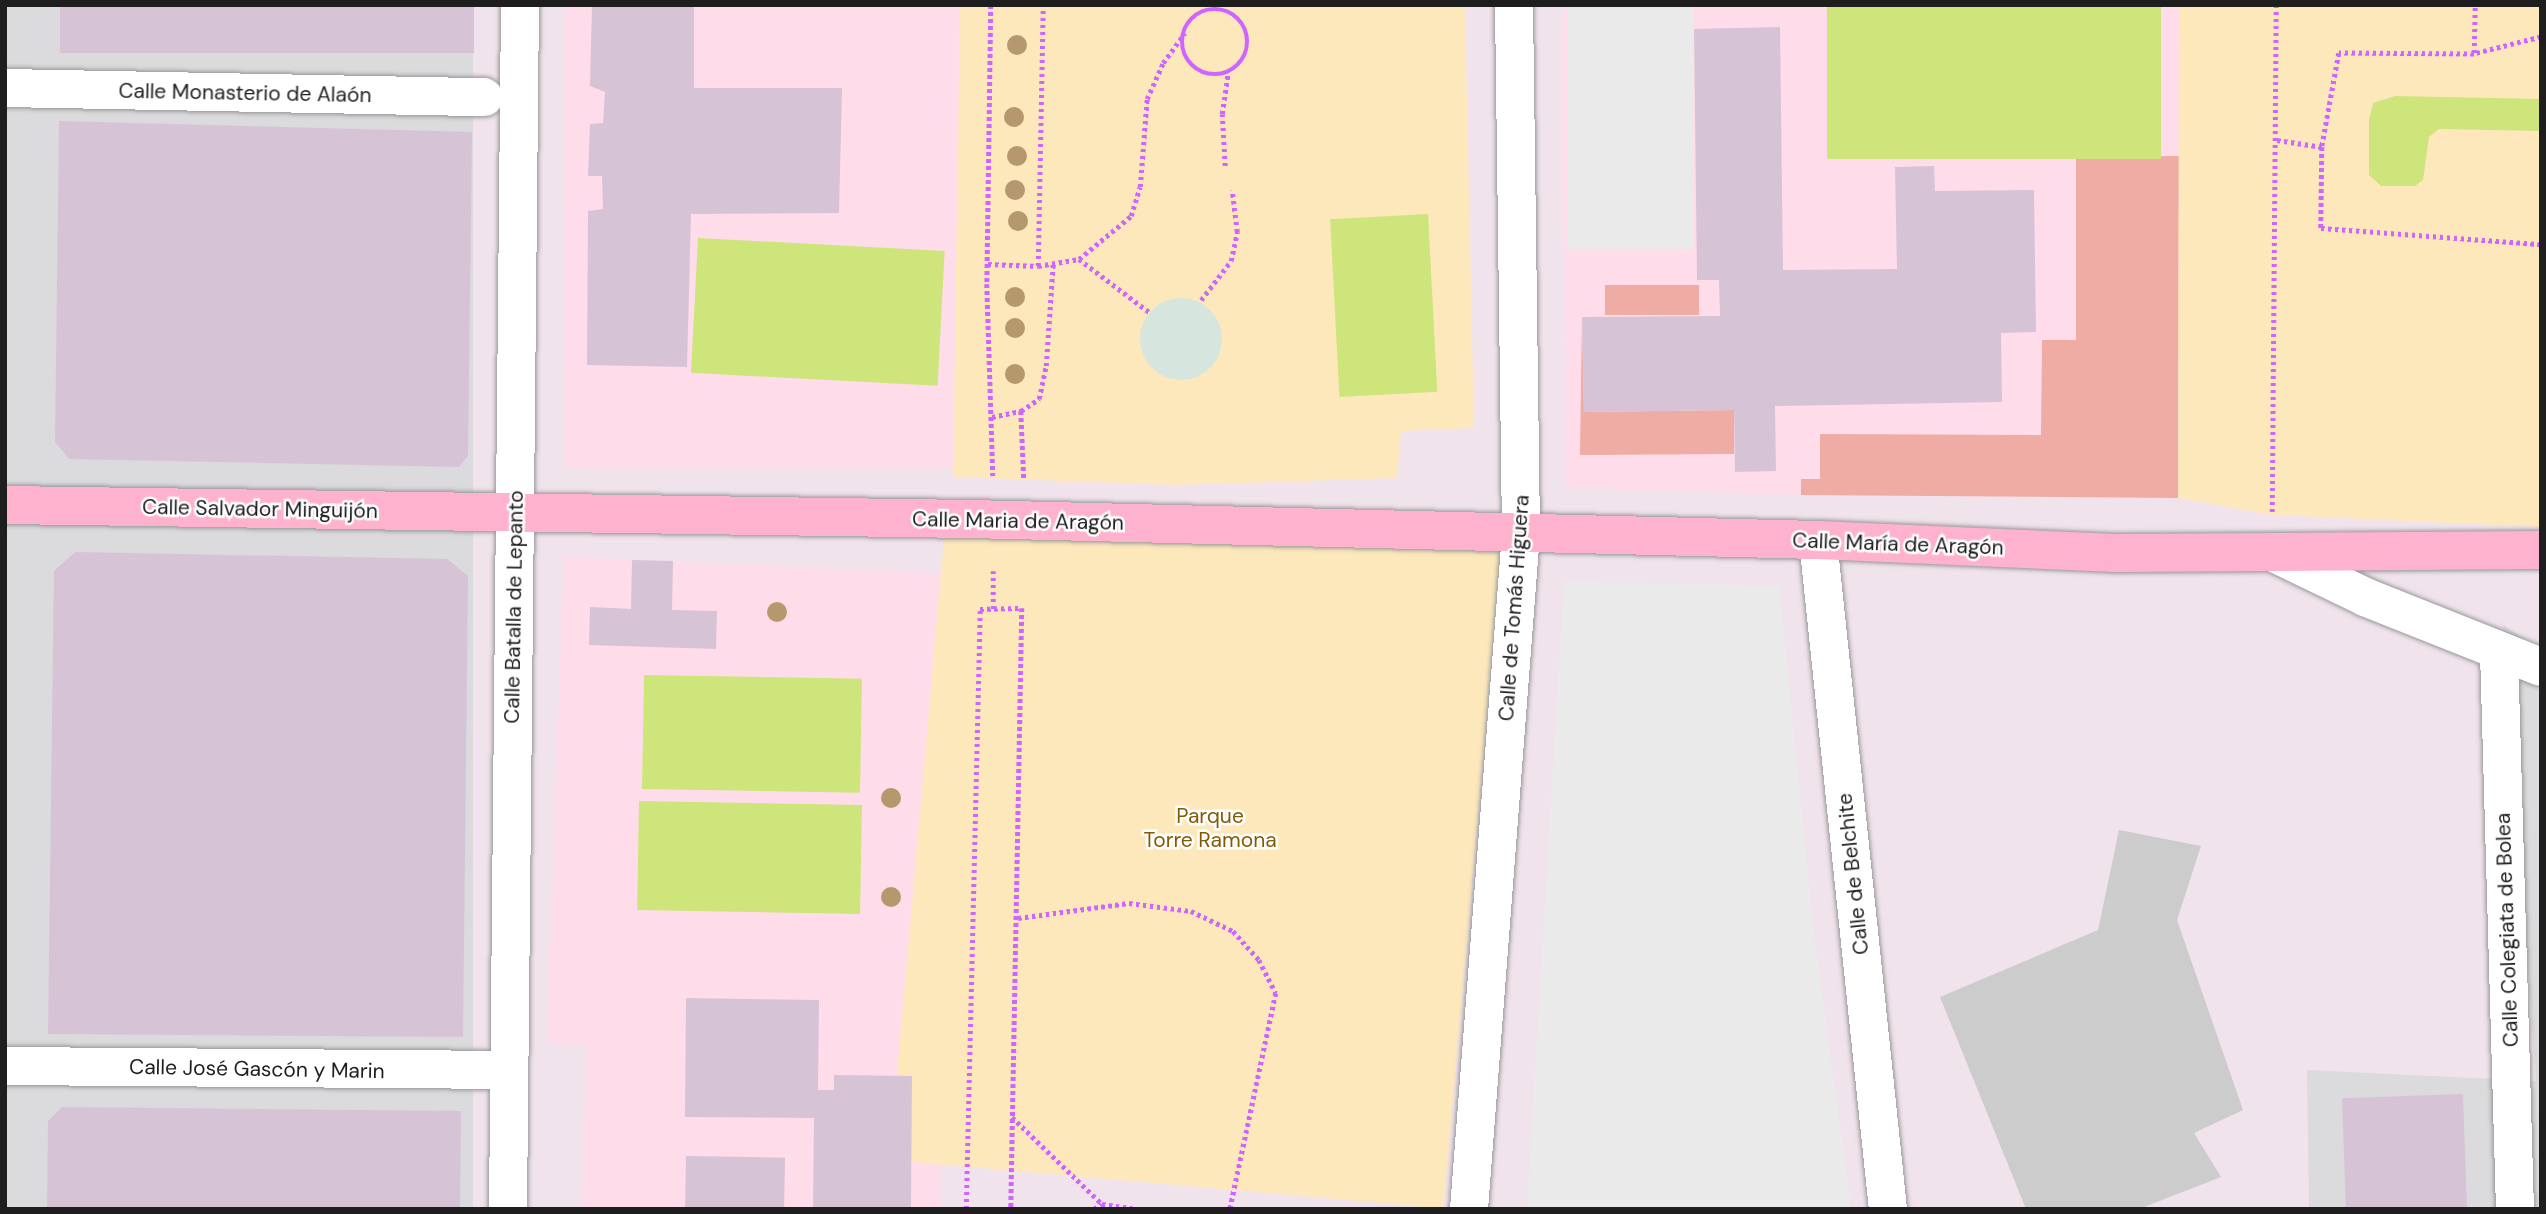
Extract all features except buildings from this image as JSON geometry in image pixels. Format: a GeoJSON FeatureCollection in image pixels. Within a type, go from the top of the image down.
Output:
{"type":"FeatureCollection","features":[{"type":"Feature","properties":{"kind":"street","name":"Calle Batalla de Lepanto"},"geometry":{"type":"LineString","coordinates":[[508,1209],[520,5]]}},
{"type":"Feature","properties":{"kind":"street","name":"Calle de Tomás Higuera"},"geometry":{"type":"LineString","coordinates":[[1469,1209],[1521,533],[1514,5]]}},
{"type":"Feature","properties":{"kind":"street","name":"Calle Monasterio de Alaón"},"geometry":{"type":"LineString","coordinates":[[5,88],[484,97]]}},
{"type":"Feature","properties":{"kind":"street","name":"Calle Salvador Minguijón"},"geometry":{"type":"LineString","coordinates":[[5,505],[515,512]]}},
{"type":"Feature","properties":{"kind":"street","name":"Calle Maria de Aragón"},"geometry":{"type":"LineString","coordinates":[[515,512],[1521,533]]}},
{"type":"Feature","properties":{"kind":"street","name":"Calle María de Aragón"},"geometry":{"type":"LineString","coordinates":[[1521,533],[1818,540],[2121,553],[2541,550]]}},
{"type":"Feature","properties":{"kind":"street","name":"Calle de Belchite"},"geometry":{"type":"LineString","coordinates":[[1818,540],[1888,1209]]}},
{"type":"Feature","properties":{"kind":"street","name":"Calle María de Aragón"},"geometry":{"type":"LineString","coordinates":[[2274,553],[2365,597],[2541,667]]}},
{"type":"Feature","properties":{"kind":"street","name":"Calle Colegiata de Bolea"},"geometry":{"type":"LineString","coordinates":[[2499,651],[2515,1209]]}},
{"type":"Feature","properties":{"kind":"street","name":"Calle José Gascón y Marin"},"geometry":{"type":"LineString","coordinates":[[5,1066],[509,1070]]}},
{"type":"Feature","properties":{"kind":"path"},"geometry":{"type":"LineString","coordinates":[[991,5],[988,264],[993,476]]}},
{"type":"Feature","properties":{"kind":"path"},"geometry":{"type":"LineString","coordinates":[[1038,266],[1043,5]]}},
{"type":"Feature","properties":{"kind":"path"},"geometry":{"type":"LineString","coordinates":[[2272,515],[2276,5]]}},
{"type":"Feature","properties":{"kind":"path"},"geometry":{"type":"LineString","coordinates":[[2474,54],[2475,5]]}},
{"type":"Feature","properties":{"kind":"path"},"geometry":{"type":"LineString","coordinates":[[988,264],[1038,266],[1079,259],[1131,216],[1140,187],[1147,99],[1163,63],[1196,15],[1217,7],[1238,18],[1248,38],[1244,59],[1228,73],[1207,75],[1197,71],[1184,54],[1185,33]]}},
{"type":"Feature","properties":{"kind":"path"},"geometry":{"type":"LineString","coordinates":[[2541,37],[2474,54],[2339,53],[2322,147],[2321,228],[2541,244]]}},
{"type":"Feature","properties":{"kind":"path"},"geometry":{"type":"LineString","coordinates":[[1225,166],[1222,114],[1228,73]]}},
{"type":"Feature","properties":{"kind":"path"},"geometry":{"type":"LineString","coordinates":[[2277,140],[2322,147]]}},
{"type":"Feature","properties":{"kind":"path"},"geometry":{"type":"LineString","coordinates":[[1201,300],[1231,261],[1237,232],[1232,190]]}},
{"type":"Feature","properties":{"kind":"path"},"geometry":{"type":"LineString","coordinates":[[1079,259],[1149,312]]}},
{"type":"Feature","properties":{"kind":"path"},"geometry":{"type":"LineString","coordinates":[[991,417],[1021,411],[1039,399],[1046,366],[1053,264]]}},
{"type":"Feature","properties":{"kind":"path"},"geometry":{"type":"LineString","coordinates":[[1021,411],[1024,482]]}},
{"type":"Feature","properties":{"kind":"path"},"geometry":{"type":"LineString","coordinates":[[993,571],[993,609]]}},
{"type":"Feature","properties":{"kind":"path"},"geometry":{"type":"LineString","coordinates":[[966,1209],[980,610],[1022,608],[1011,1209]]}},
{"type":"Feature","properties":{"kind":"path"},"geometry":{"type":"LineString","coordinates":[[1018,918],[1129,904],[1191,911],[1233,932],[1259,960],[1276,993],[1230,1209]]}},
{"type":"Feature","properties":{"kind":"path"},"geometry":{"type":"LineString","coordinates":[[1012,1116],[1102,1204],[1137,1209]]}},
{"type":"Feature","properties":{"kind":"path"},"geometry":{"type":"LineString","coordinates":[[1094,1209],[1102,1204]]}},
{"type":"Feature","properties":{"kind":"shaded area"},"geometry":{"type":"Polygon","coordinates":[[[5,5],[473,5],[473,1209],[5,1209],[5,5]]]}},
{"type":"Feature","properties":{"kind":"shaded area"},"geometry":{"type":"Polygon","coordinates":[[[566,5],[960,5],[960,468],[566,468],[566,5]]]}},
{"type":"Feature","properties":{"kind":"shaded area"},"geometry":{"type":"Polygon","coordinates":[[[1563,5],[2179,5],[2178,498],[1801,495],[1566,487],[1563,5]]]}},
{"type":"Feature","properties":{"kind":"shaded area"},"geometry":{"type":"Polygon","coordinates":[[[1567,5],[1694,5],[1694,249],[1567,249],[1567,5]]]}},
{"type":"Feature","properties":{"kind":"shaded area"},"geometry":{"type":"Polygon","coordinates":[[[2179,156],[2178,498],[1801,495],[1801,479],[1820,479],[1820,434],[2041,435],[2042,340],[2076,340],[2076,157],[2179,156]]]}},
{"type":"Feature","properties":{"kind":"shaded area"},"geometry":{"type":"Polygon","coordinates":[[[1605,285],[1699,285],[1699,315],[1605,315],[1605,285]]]}},
{"type":"Feature","properties":{"kind":"shaded area"},"geometry":{"type":"Polygon","coordinates":[[[1173,298],[1189,298],[1204,305],[1215,316],[1222,331],[1219,355],[1210,368],[1189,380],[1173,380],[1158,373],[1147,362],[1140,347],[1140,331],[1147,316],[1158,305],[1173,298]]]}},
{"type":"Feature","properties":{"kind":"shaded area"},"geometry":{"type":"Polygon","coordinates":[[[1582,317],[1584,412],[1734,410],[1734,454],[1580,455],[1582,317]]]}},
{"type":"Feature","properties":{"kind":"shaded area"},"geometry":{"type":"Polygon","coordinates":[[[564,557],[945,574],[940,1209],[582,1209],[586,1045],[547,1042],[564,557]]]}},
{"type":"Feature","properties":{"kind":"shaded area"},"geometry":{"type":"Polygon","coordinates":[[[1564,582],[1779,586],[1813,926],[1851,1209],[1527,1209],[1564,582]]]}},
{"type":"Feature","properties":{"kind":"shaded area"},"geometry":{"type":"Polygon","coordinates":[[[2503,625],[2541,650],[2541,1209],[2309,1209],[2307,1070],[2536,1081],[2503,625]]]}},
{"type":"Feature","properties":{"kind":"shaded area"},"geometry":{"type":"Polygon","coordinates":[[[2119,830],[2201,846],[2177,920],[2243,1110],[2194,1133],[2221,1177],[2139,1209],[2026,1209],[1940,997],[2098,930],[2119,830]]]}},
{"type":"Feature","properties":{"kind":"green space"},"geometry":{"type":"Polygon","coordinates":[[[960,5],[1465,5],[1474,428],[1401,431],[1397,478],[1173,485],[953,477],[960,5]]]}},
{"type":"Feature","properties":{"kind":"green space"},"geometry":{"type":"Polygon","coordinates":[[[1827,5],[2161,5],[2161,159],[1827,159],[1827,5]]]}},
{"type":"Feature","properties":{"kind":"green space"},"geometry":{"type":"Polygon","coordinates":[[[2179,5],[2541,5],[2541,527],[2272,515],[2178,498],[2179,5]]]}},
{"type":"Feature","properties":{"kind":"green space"},"geometry":{"type":"Polygon","coordinates":[[[2395,96],[2541,99],[2541,131],[2439,129],[2429,137],[2423,180],[2415,186],[2381,186],[2369,175],[2369,120],[2373,103],[2395,96]]]}},
{"type":"Feature","properties":{"kind":"green space"},"geometry":{"type":"Polygon","coordinates":[[[1428,214],[1437,392],[1339,397],[1330,219],[1428,214]]]}},
{"type":"Feature","properties":{"kind":"green space"},"geometry":{"type":"Polygon","coordinates":[[[698,238],[945,251],[938,386],[691,373],[698,238]]]}},
{"type":"Feature","properties":{"kind":"green space","name":"Parque Torre Ramona"},"geometry":{"type":"Polygon","coordinates":[[[947,502],[1501,550],[1443,1208],[890,1160],[947,502]]]}},
{"type":"Feature","properties":{"kind":"green space"},"geometry":{"type":"Polygon","coordinates":[[[644,675],[862,679],[860,793],[642,789],[644,675]]]}},
{"type":"Feature","properties":{"kind":"green space"},"geometry":{"type":"Polygon","coordinates":[[[639,801],[862,805],[860,914],[637,910],[639,801]]]}}]}
